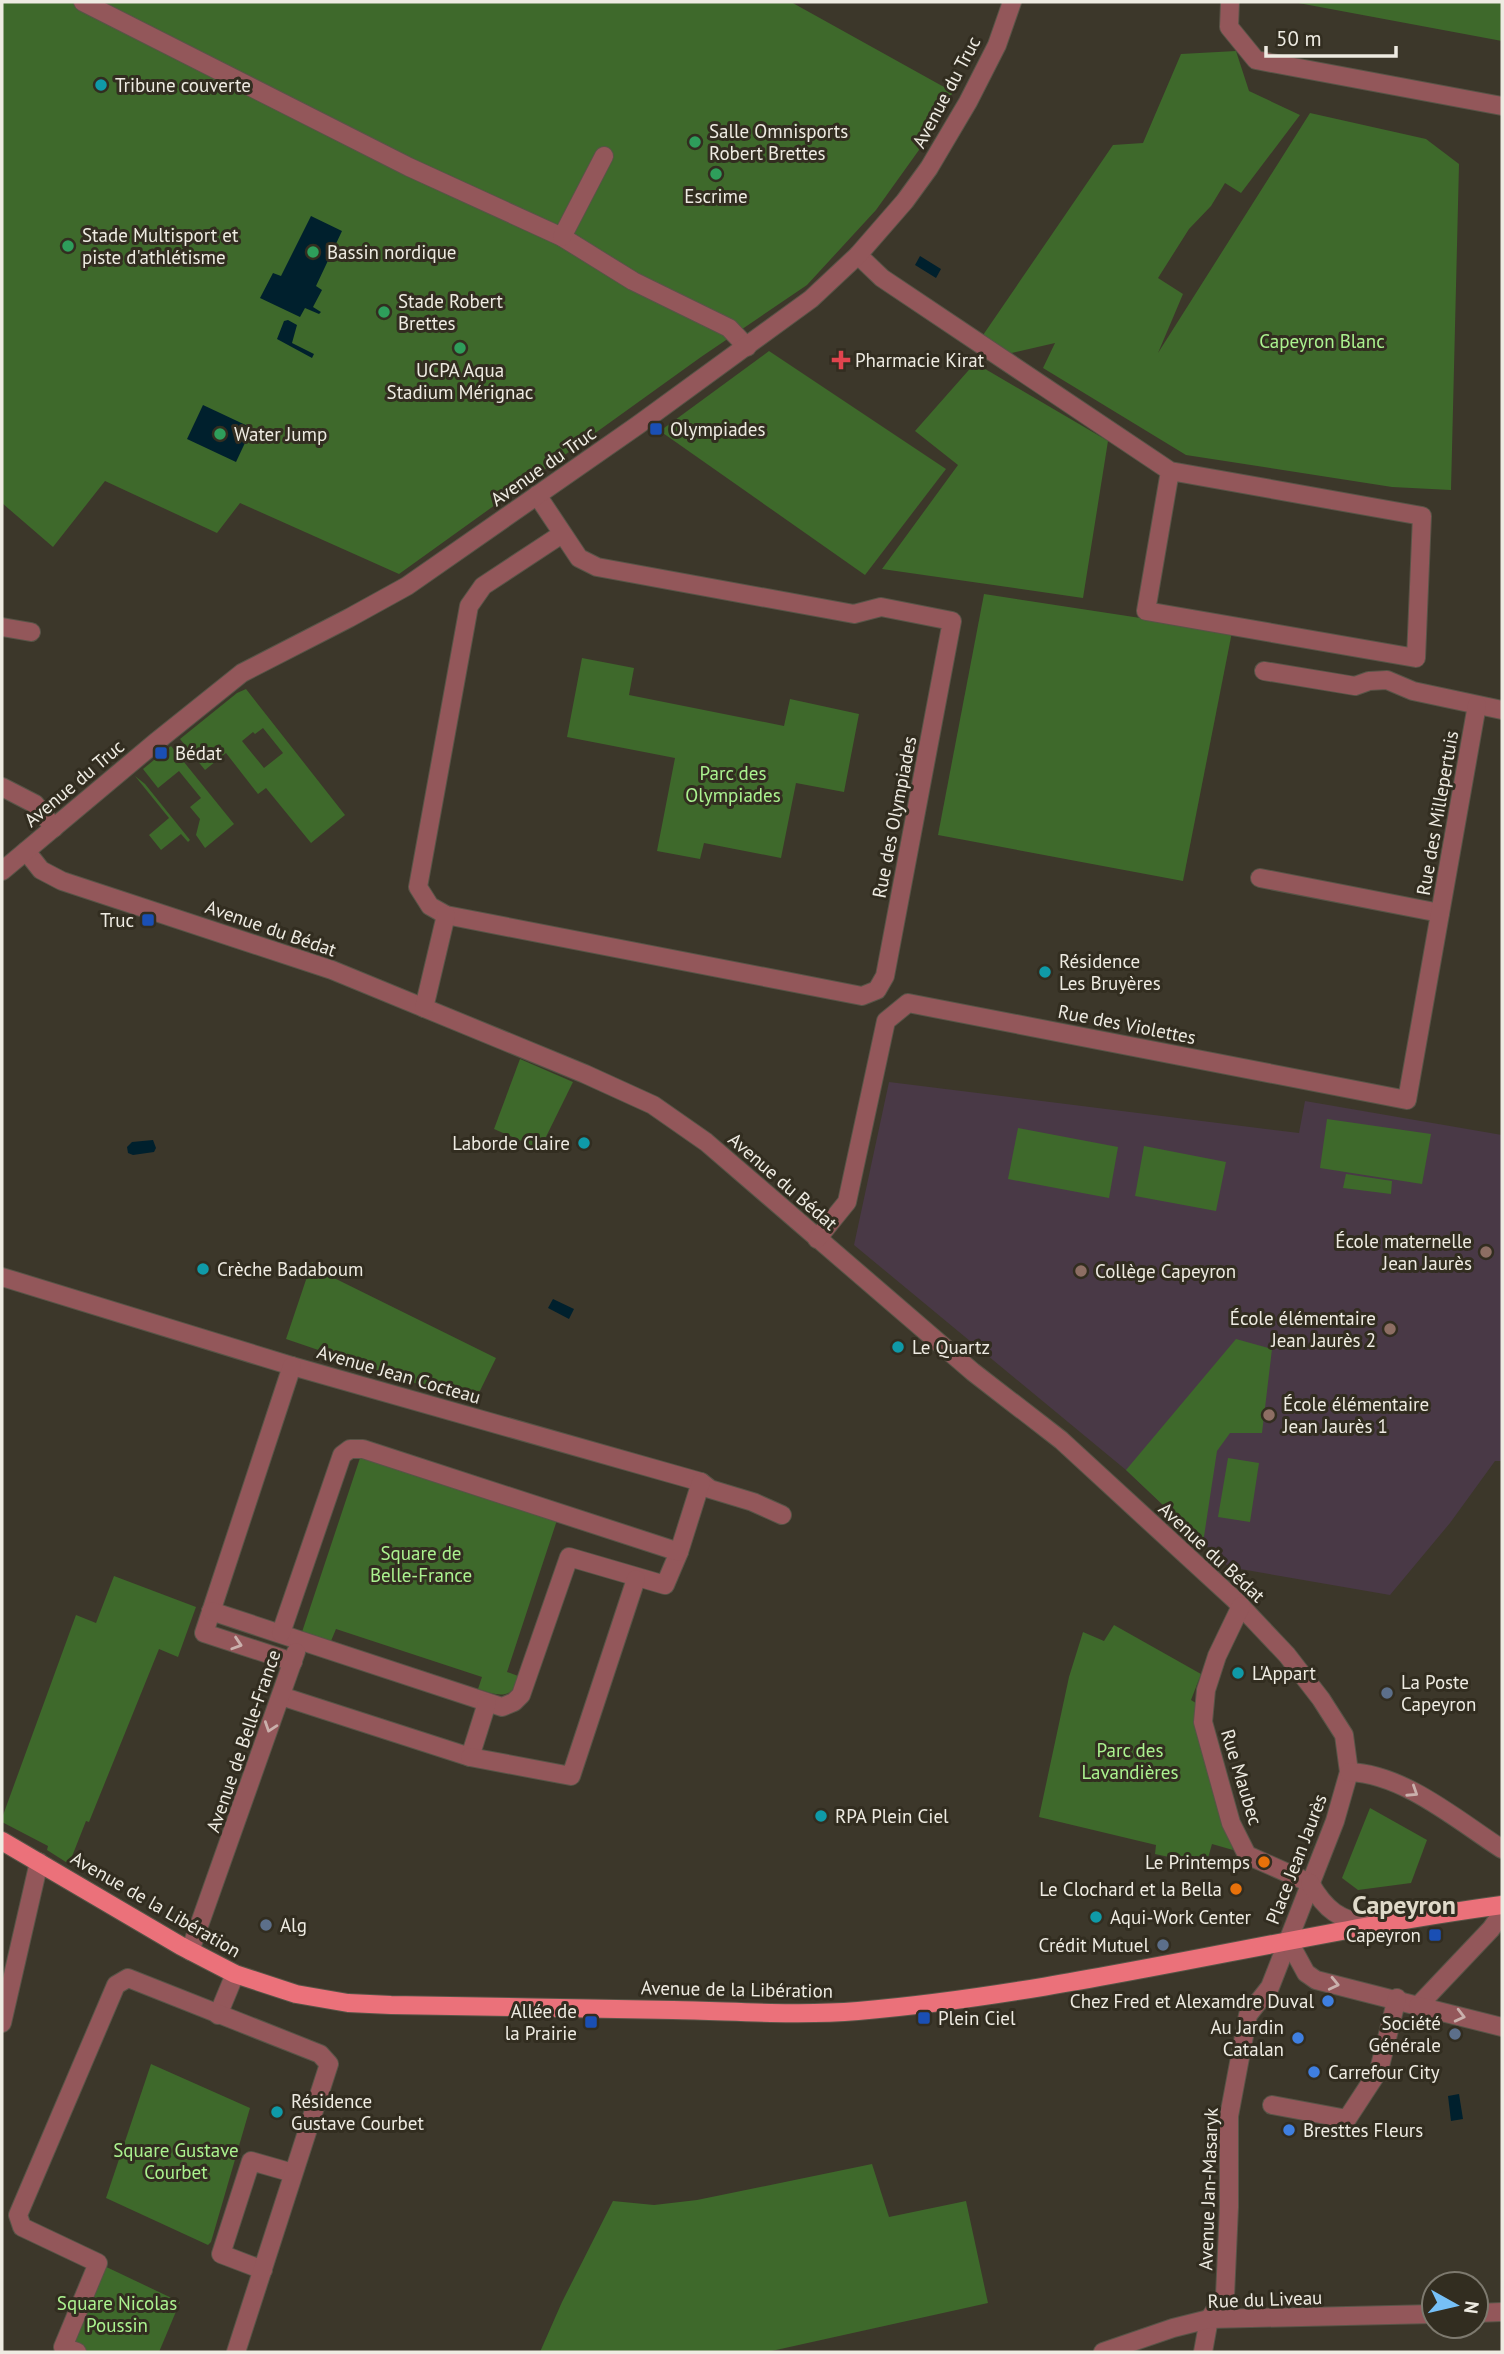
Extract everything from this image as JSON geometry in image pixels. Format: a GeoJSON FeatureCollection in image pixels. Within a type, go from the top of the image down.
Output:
{"type":"FeatureCollection","features":[{"type":"Feature","properties":{"kind":"main road","name":"Avenue de la Libération"},"geometry":{"type":"LineString","coordinates":[[2,1841],[190,1951],[235,1974],[296,1994],[348,2003],[823,2012],[939,2003],[1050,1987],[1288,1940],[1502,1905]]}},
{"type":"Feature","properties":{"kind":"street"},"geometry":{"type":"LineString","coordinates":[[83,2],[409,167],[562,237],[634,281],[729,328],[747,347]]}},
{"type":"Feature","properties":{"kind":"street","name":"Avenue du Truc"},"geometry":{"type":"LineString","coordinates":[[2,871],[242,673],[407,586],[811,299],[858,255],[905,201],[929,168],[968,102],[997,45],[1012,2]]}},
{"type":"Feature","properties":{"kind":"street"},"geometry":{"type":"LineString","coordinates":[[1230,2],[1229,27],[1256,60],[1502,106]]}},
{"type":"Feature","properties":{"kind":"street"},"geometry":{"type":"LineString","coordinates":[[562,237],[604,156]]}},
{"type":"Feature","properties":{"kind":"street"},"geometry":{"type":"LineString","coordinates":[[858,255],[882,278],[1170,471],[1422,516],[1416,658],[1146,611],[1170,471]]}},
{"type":"Feature","properties":{"kind":"street","name":"Rue des Olympiades"},"geometry":{"type":"LineString","coordinates":[[446,915],[862,996],[877,990],[885,975],[953,621],[881,607],[853,614],[597,567],[579,558],[537,495]]}},
{"type":"Feature","properties":{"kind":"street"},"geometry":{"type":"LineString","coordinates":[[424,1008],[446,915],[430,906],[418,887],[469,606],[483,586],[562,534]]}},
{"type":"Feature","properties":{"kind":"street"},"geometry":{"type":"LineString","coordinates":[[2,627],[31,632]]}},
{"type":"Feature","properties":{"kind":"street"},"geometry":{"type":"LineString","coordinates":[[1264,671],[1355,687],[1369,681],[1387,680],[1413,691],[1502,710]]}},
{"type":"Feature","properties":{"kind":"street","name":"Rue des Millepertuis"},"geometry":{"type":"LineString","coordinates":[[1260,878],[1440,913],[1477,705]]}},
{"type":"Feature","properties":{"kind":"street"},"geometry":{"type":"LineString","coordinates":[[2,787],[35,804],[54,828]]}},
{"type":"Feature","properties":{"kind":"street","name":"Avenue du Bédat"},"geometry":{"type":"LineString","coordinates":[[26,851],[41,870],[62,881],[332,970],[653,1105],[706,1142],[973,1372],[1061,1440],[1241,1606],[1287,1655],[1321,1699],[1344,1735],[1349,1772]]}},
{"type":"Feature","properties":{"kind":"street","name":"Rue des Violettes"},"geometry":{"type":"LineString","coordinates":[[817,1239],[848,1202],[886,1021],[908,1003],[1407,1100],[1440,913]]}},
{"type":"Feature","properties":{"kind":"street","name":"Avenue Jean Cocteau"},"geometry":{"type":"LineString","coordinates":[[2,1278],[292,1366],[701,1482],[710,1489],[753,1502],[782,1515]]}},
{"type":"Feature","properties":{"kind":"street"},"geometry":{"type":"LineString","coordinates":[[292,1366],[204,1633],[293,1662]]}},
{"type":"Feature","properties":{"kind":"street"},"geometry":{"type":"LineString","coordinates":[[281,1633],[342,1455],[350,1448],[363,1449],[679,1552]]}},
{"type":"Feature","properties":{"kind":"street"},"geometry":{"type":"LineString","coordinates":[[301,1639],[502,1707],[514,1702],[521,1695],[569,1557],[664,1585],[679,1552],[701,1482]]}},
{"type":"Feature","properties":{"kind":"street"},"geometry":{"type":"LineString","coordinates":[[281,1696],[470,1757],[571,1776],[636,1578]]}},
{"type":"Feature","properties":{"kind":"street","name":"Rue Maubec"},"geometry":{"type":"LineString","coordinates":[[1241,1606],[1217,1656],[1206,1690],[1203,1722],[1231,1823],[1247,1854],[1310,1883]]}},
{"type":"Feature","properties":{"kind":"street","name":"Avenue de Belle-France"},"geometry":{"type":"LineString","coordinates":[[190,1951],[301,1639],[211,1611]]}},
{"type":"Feature","properties":{"kind":"street"},"geometry":{"type":"LineString","coordinates":[[470,1757],[487,1703]]}},
{"type":"Feature","properties":{"kind":"street"},"geometry":{"type":"LineString","coordinates":[[1349,1772],[1369,1773],[1401,1783],[1502,1849]]}},
{"type":"Feature","properties":{"kind":"street","name":"Place Jean Jaurès"},"geometry":{"type":"LineString","coordinates":[[1349,1772],[1335,1821],[1288,1940],[1306,1973],[1315,1979],[1502,2027]]}},
{"type":"Feature","properties":{"kind":"street"},"geometry":{"type":"LineString","coordinates":[[2,2022],[39,1862]]}},
{"type":"Feature","properties":{"kind":"street"},"geometry":{"type":"LineString","coordinates":[[1310,1883],[1321,1900],[1336,1915],[1346,1921],[1370,1926]]}},
{"type":"Feature","properties":{"kind":"street"},"geometry":{"type":"LineString","coordinates":[[1418,2006],[1491,1929],[1502,1913]]}},
{"type":"Feature","properties":{"kind":"street","name":"Avenue Jan-Masaryk"},"geometry":{"type":"LineString","coordinates":[[1203,2352],[1209,2319],[1225,2296],[1229,2116],[1248,2015],[1270,1987],[1288,1940]]}},
{"type":"Feature","properties":{"kind":"street"},"geometry":{"type":"LineString","coordinates":[[218,2015],[235,1974]]}},
{"type":"Feature","properties":{"kind":"street"},"geometry":{"type":"LineString","coordinates":[[77,2352],[63,2347],[98,2263],[22,2227],[18,2215],[116,1985],[128,1978],[320,2054],[329,2064],[236,2352]]}},
{"type":"Feature","properties":{"kind":"street"},"geometry":{"type":"LineString","coordinates":[[1272,2105],[1347,2119],[1379,2070],[1397,1998]]}},
{"type":"Feature","properties":{"kind":"street"},"geometry":{"type":"LineString","coordinates":[[263,2270],[221,2254],[251,2161],[293,2173]]}},
{"type":"Feature","properties":{"kind":"street","name":"Rue du Liveau"},"geometry":{"type":"LineString","coordinates":[[1103,2352],[1173,2328],[1209,2319],[1420,2314]]}},
{"type":"Feature","properties":{"kind":"shaded area"},"geometry":{"type":"Polygon","coordinates":[[[889,1082],[1299,1133],[1305,1101],[1502,1135],[1502,1461],[1495,1461],[1450,1523],[1390,1595],[1229,1567],[1126,1470],[854,1245],[889,1082]]]}},
{"type":"Feature","properties":{"kind":"green space","name":"Stade Robert Brettes"},"geometry":{"type":"Polygon","coordinates":[[[2,2],[791,2],[953,92],[924,143],[876,210],[807,285],[701,357],[399,574],[240,503],[217,533],[105,481],[53,547],[2,503],[2,2]]]}},
{"type":"Feature","properties":{"kind":"green space"},"geometry":{"type":"Polygon","coordinates":[[[1293,2],[1502,2],[1502,41],[1293,2]]]}},
{"type":"Feature","properties":{"kind":"green space","name":"Capeyron Blanc"},"geometry":{"type":"Polygon","coordinates":[[[1236,51],[1249,91],[1300,115],[1241,193],[1225,183],[1211,206],[1189,229],[1158,278],[1183,294],[1158,353],[1310,113],[1426,139],[1459,164],[1451,490],[1392,487],[1186,455],[1043,368],[1055,343],[999,356],[981,338],[1113,145],[1143,143],[1181,54],[1236,51]]]}},
{"type":"Feature","properties":{"kind":"green space"},"geometry":{"type":"Polygon","coordinates":[[[769,351],[946,469],[865,575],[660,431],[769,351]]]}},
{"type":"Feature","properties":{"kind":"green space"},"geometry":{"type":"Polygon","coordinates":[[[975,363],[1108,441],[1083,598],[882,569],[958,465],[915,431],[975,363]]]}},
{"type":"Feature","properties":{"kind":"green space"},"geometry":{"type":"Polygon","coordinates":[[[984,594],[1232,632],[1183,881],[938,835],[984,594]]]}},
{"type":"Feature","properties":{"kind":"green space","name":"Parc des Olympiades"},"geometry":{"type":"Polygon","coordinates":[[[582,658],[634,668],[629,695],[784,726],[790,699],[859,714],[844,792],[796,783],[781,858],[704,843],[700,859],[657,851],[675,758],[567,737],[582,658]]]}},
{"type":"Feature","properties":{"kind":"green space"},"geometry":{"type":"Polygon","coordinates":[[[246,689],[345,815],[311,843],[266,788],[258,794],[226,753],[205,770],[180,739],[237,693],[246,689]],[[263,728],[242,741],[264,768],[283,753],[263,728]]]}},
{"type":"Feature","properties":{"kind":"green space"},"geometry":{"type":"Polygon","coordinates":[[[171,746],[234,824],[205,848],[196,835],[200,819],[190,807],[201,798],[179,771],[158,788],[143,769],[171,746]]]}},
{"type":"Feature","properties":{"kind":"green space"},"geometry":{"type":"Polygon","coordinates":[[[135,776],[145,784],[190,840],[188,842],[181,834],[161,850],[149,835],[169,818],[135,776]]]}},
{"type":"Feature","properties":{"kind":"green space"},"geometry":{"type":"Polygon","coordinates":[[[520,1059],[573,1082],[540,1149],[494,1129],[520,1059]]]}},
{"type":"Feature","properties":{"kind":"green space"},"geometry":{"type":"Polygon","coordinates":[[[1327,1119],[1431,1134],[1422,1184],[1320,1168],[1327,1119]]]}},
{"type":"Feature","properties":{"kind":"green space"},"geometry":{"type":"Polygon","coordinates":[[[1018,1128],[1118,1147],[1109,1198],[1008,1179],[1018,1128]]]}},
{"type":"Feature","properties":{"kind":"green space"},"geometry":{"type":"Polygon","coordinates":[[[1144,1146],[1226,1162],[1216,1211],[1135,1196],[1144,1146]]]}},
{"type":"Feature","properties":{"kind":"green space"},"geometry":{"type":"Polygon","coordinates":[[[1346,1174],[1392,1181],[1391,1194],[1343,1188],[1346,1174]]]}},
{"type":"Feature","properties":{"kind":"green space"},"geometry":{"type":"Polygon","coordinates":[[[312,1262],[330,1276],[496,1358],[474,1403],[286,1339],[312,1262]]]}},
{"type":"Feature","properties":{"kind":"green space"},"geometry":{"type":"Polygon","coordinates":[[[1236,1339],[1272,1349],[1262,1433],[1230,1433],[1217,1451],[1203,1543],[1126,1470],[1236,1339]]]}},
{"type":"Feature","properties":{"kind":"green space","name":"Square de Belle-France"},"geometry":{"type":"Polygon","coordinates":[[[363,1449],[559,1514],[507,1672],[521,1677],[509,1693],[498,1694],[478,1689],[482,1677],[336,1629],[331,1641],[302,1632],[363,1449]]]}},
{"type":"Feature","properties":{"kind":"green space"},"geometry":{"type":"Polygon","coordinates":[[[1228,1458],[1259,1463],[1250,1522],[1218,1517],[1228,1458]]]}},
{"type":"Feature","properties":{"kind":"green space"},"geometry":{"type":"Polygon","coordinates":[[[114,1576],[196,1607],[178,1657],[159,1649],[89,1822],[86,1821],[69,1864],[47,1850],[48,1846],[2,1822],[2,1818],[76,1615],[96,1623],[114,1576]]]}},
{"type":"Feature","properties":{"kind":"green space","name":"Parc des Lavandières"},"geometry":{"type":"Polygon","coordinates":[[[1114,1625],[1201,1674],[1191,1700],[1199,1705],[1196,1719],[1233,1850],[1212,1844],[1206,1865],[1155,1854],[1156,1845],[1039,1817],[1069,1677],[1083,1632],[1104,1641],[1114,1625]]]}},
{"type":"Feature","properties":{"kind":"green space"},"geometry":{"type":"Polygon","coordinates":[[[1370,1808],[1427,1840],[1411,1883],[1358,1890],[1342,1878],[1370,1808]]]}},
{"type":"Feature","properties":{"kind":"green space","name":"Square Gustave Courbet"},"geometry":{"type":"Polygon","coordinates":[[[151,2064],[250,2108],[208,2245],[106,2198],[151,2064]]]}},
{"type":"Feature","properties":{"kind":"green space"},"geometry":{"type":"Polygon","coordinates":[[[872,2164],[889,2217],[966,2201],[988,2303],[767,2352],[540,2352],[613,2201],[654,2205],[697,2200],[872,2164]]]}},
{"type":"Feature","properties":{"kind":"green space","name":"Square Nicolas Poussin"},"geometry":{"type":"Polygon","coordinates":[[[98,2263],[180,2302],[159,2352],[77,2352],[63,2347],[98,2263]]]}},
{"type":"Feature","properties":{"kind":"water","name":"Bassin nordique"},"geometry":{"type":"Polygon","coordinates":[[[311,216],[342,231],[316,286],[322,290],[313,307],[321,312],[319,314],[305,308],[300,317],[260,298],[273,273],[281,276],[311,216]]]}},
{"type":"Feature","properties":{"kind":"water"},"geometry":{"type":"Polygon","coordinates":[[[920,256],[941,269],[936,278],[915,265],[920,256]]]}},
{"type":"Feature","properties":{"kind":"water"},"geometry":{"type":"Polygon","coordinates":[[[288,320],[297,325],[292,343],[314,354],[312,358],[277,339],[284,321],[288,320]]]}},
{"type":"Feature","properties":{"kind":"water","name":"Water Jump"},"geometry":{"type":"Polygon","coordinates":[[[203,405],[252,428],[236,462],[187,439],[203,405]]]}},
{"type":"Feature","properties":{"kind":"water"},"geometry":{"type":"Polygon","coordinates":[[[153,1140],[156,1148],[154,1152],[133,1155],[128,1153],[127,1147],[132,1142],[153,1140]]]}},
{"type":"Feature","properties":{"kind":"water"},"geometry":{"type":"Polygon","coordinates":[[[553,1299],[574,1309],[569,1319],[548,1308],[553,1299]]]}},
{"type":"Feature","properties":{"kind":"water"},"geometry":{"type":"Polygon","coordinates":[[[1459,2094],[1463,2119],[1451,2121],[1448,2096],[1459,2094]]]}},
{"type":"Feature","properties":{"kind":"place","name":"Tribune couverte"},"geometry":{"type":"Point","coordinates":[101,85]}},
{"type":"Feature","properties":{"kind":"place","name":"Salle Omnisports Robert Brettes"},"geometry":{"type":"Point","coordinates":[695,142]}},
{"type":"Feature","properties":{"kind":"place","name":"Escrime"},"geometry":{"type":"Point","coordinates":[716,174]}},
{"type":"Feature","properties":{"kind":"place","name":"Stade Multisport et piste d'athlétisme"},"geometry":{"type":"Point","coordinates":[68,246]}},
{"type":"Feature","properties":{"kind":"place","name":"Bassin nordique"},"geometry":{"type":"Point","coordinates":[313,252]}},
{"type":"Feature","properties":{"kind":"place","name":"Stade Robert Brettes"},"geometry":{"type":"Point","coordinates":[384,312]}},
{"type":"Feature","properties":{"kind":"place","name":"UCPA Aqua Stadium Mérignac"},"geometry":{"type":"Point","coordinates":[460,348]}},
{"type":"Feature","properties":{"kind":"place","name":"Pharmacie Kirat"},"geometry":{"type":"Point","coordinates":[841,360]}},
{"type":"Feature","properties":{"kind":"place","name":"Olympiades"},"geometry":{"type":"Point","coordinates":[656,429]}},
{"type":"Feature","properties":{"kind":"place","name":"Water Jump"},"geometry":{"type":"Point","coordinates":[220,434]}},
{"type":"Feature","properties":{"kind":"place","name":"Bédat"},"geometry":{"type":"Point","coordinates":[161,753]}},
{"type":"Feature","properties":{"kind":"place","name":"Truc"},"geometry":{"type":"Point","coordinates":[148,920]}},
{"type":"Feature","properties":{"kind":"place","name":"Résidence Les Bruyères"},"geometry":{"type":"Point","coordinates":[1045,972]}},
{"type":"Feature","properties":{"kind":"place","name":"Laborde Claire"},"geometry":{"type":"Point","coordinates":[584,1143]}},
{"type":"Feature","properties":{"kind":"place","name":"École maternelle Jean Jaurès"},"geometry":{"type":"Point","coordinates":[1486,1252]}},
{"type":"Feature","properties":{"kind":"place","name":"Crèche Badaboum"},"geometry":{"type":"Point","coordinates":[203,1269]}},
{"type":"Feature","properties":{"kind":"place","name":"Collège Capeyron"},"geometry":{"type":"Point","coordinates":[1081,1271]}},
{"type":"Feature","properties":{"kind":"place","name":"École élémentaire Jean Jaurès 2"},"geometry":{"type":"Point","coordinates":[1390,1329]}},
{"type":"Feature","properties":{"kind":"place","name":"Le Quartz"},"geometry":{"type":"Point","coordinates":[898,1347]}},
{"type":"Feature","properties":{"kind":"place","name":"École élémentaire Jean Jaurès 1"},"geometry":{"type":"Point","coordinates":[1269,1415]}},
{"type":"Feature","properties":{"kind":"place","name":"L'Appart"},"geometry":{"type":"Point","coordinates":[1238,1673]}},
{"type":"Feature","properties":{"kind":"place","name":"La Poste Capeyron"},"geometry":{"type":"Point","coordinates":[1387,1693]}},
{"type":"Feature","properties":{"kind":"place","name":"RPA Plein Ciel"},"geometry":{"type":"Point","coordinates":[821,1816]}},
{"type":"Feature","properties":{"kind":"place","name":"Le Printemps"},"geometry":{"type":"Point","coordinates":[1264,1862]}},
{"type":"Feature","properties":{"kind":"place","name":"Le Clochard et la Bella"},"geometry":{"type":"Point","coordinates":[1236,1889]}},
{"type":"Feature","properties":{"kind":"place","name":"Aqui-Work Center"},"geometry":{"type":"Point","coordinates":[1096,1917]}},
{"type":"Feature","properties":{"kind":"place","name":"Alg"},"geometry":{"type":"Point","coordinates":[266,1925]}},
{"type":"Feature","properties":{"kind":"place","name":"Capeyron"},"geometry":{"type":"Point","coordinates":[1435,1935]}},
{"type":"Feature","properties":{"kind":"place","name":"Crédit Mutuel"},"geometry":{"type":"Point","coordinates":[1163,1945]}},
{"type":"Feature","properties":{"kind":"place","name":"Chez Fred et Alexamdre Duval"},"geometry":{"type":"Point","coordinates":[1328,2001]}},
{"type":"Feature","properties":{"kind":"place","name":"Plein Ciel"},"geometry":{"type":"Point","coordinates":[924,2018]}},
{"type":"Feature","properties":{"kind":"place","name":"Allée de la Prairie"},"geometry":{"type":"Point","coordinates":[591,2022]}},
{"type":"Feature","properties":{"kind":"place","name":"Société Générale"},"geometry":{"type":"Point","coordinates":[1455,2034]}},
{"type":"Feature","properties":{"kind":"place","name":"Au Jardin Catalan"},"geometry":{"type":"Point","coordinates":[1298,2038]}},
{"type":"Feature","properties":{"kind":"place","name":"Carrefour City"},"geometry":{"type":"Point","coordinates":[1314,2072]}},
{"type":"Feature","properties":{"kind":"place","name":"Résidence Gustave Courbet"},"geometry":{"type":"Point","coordinates":[277,2112]}},
{"type":"Feature","properties":{"kind":"place","name":"Bresttes Fleurs"},"geometry":{"type":"Point","coordinates":[1289,2130]}},
{"type":"Feature","properties":{"kind":"district","name":"Capeyron"},"geometry":{"type":"Point","coordinates":[1404,1905]}}]}
